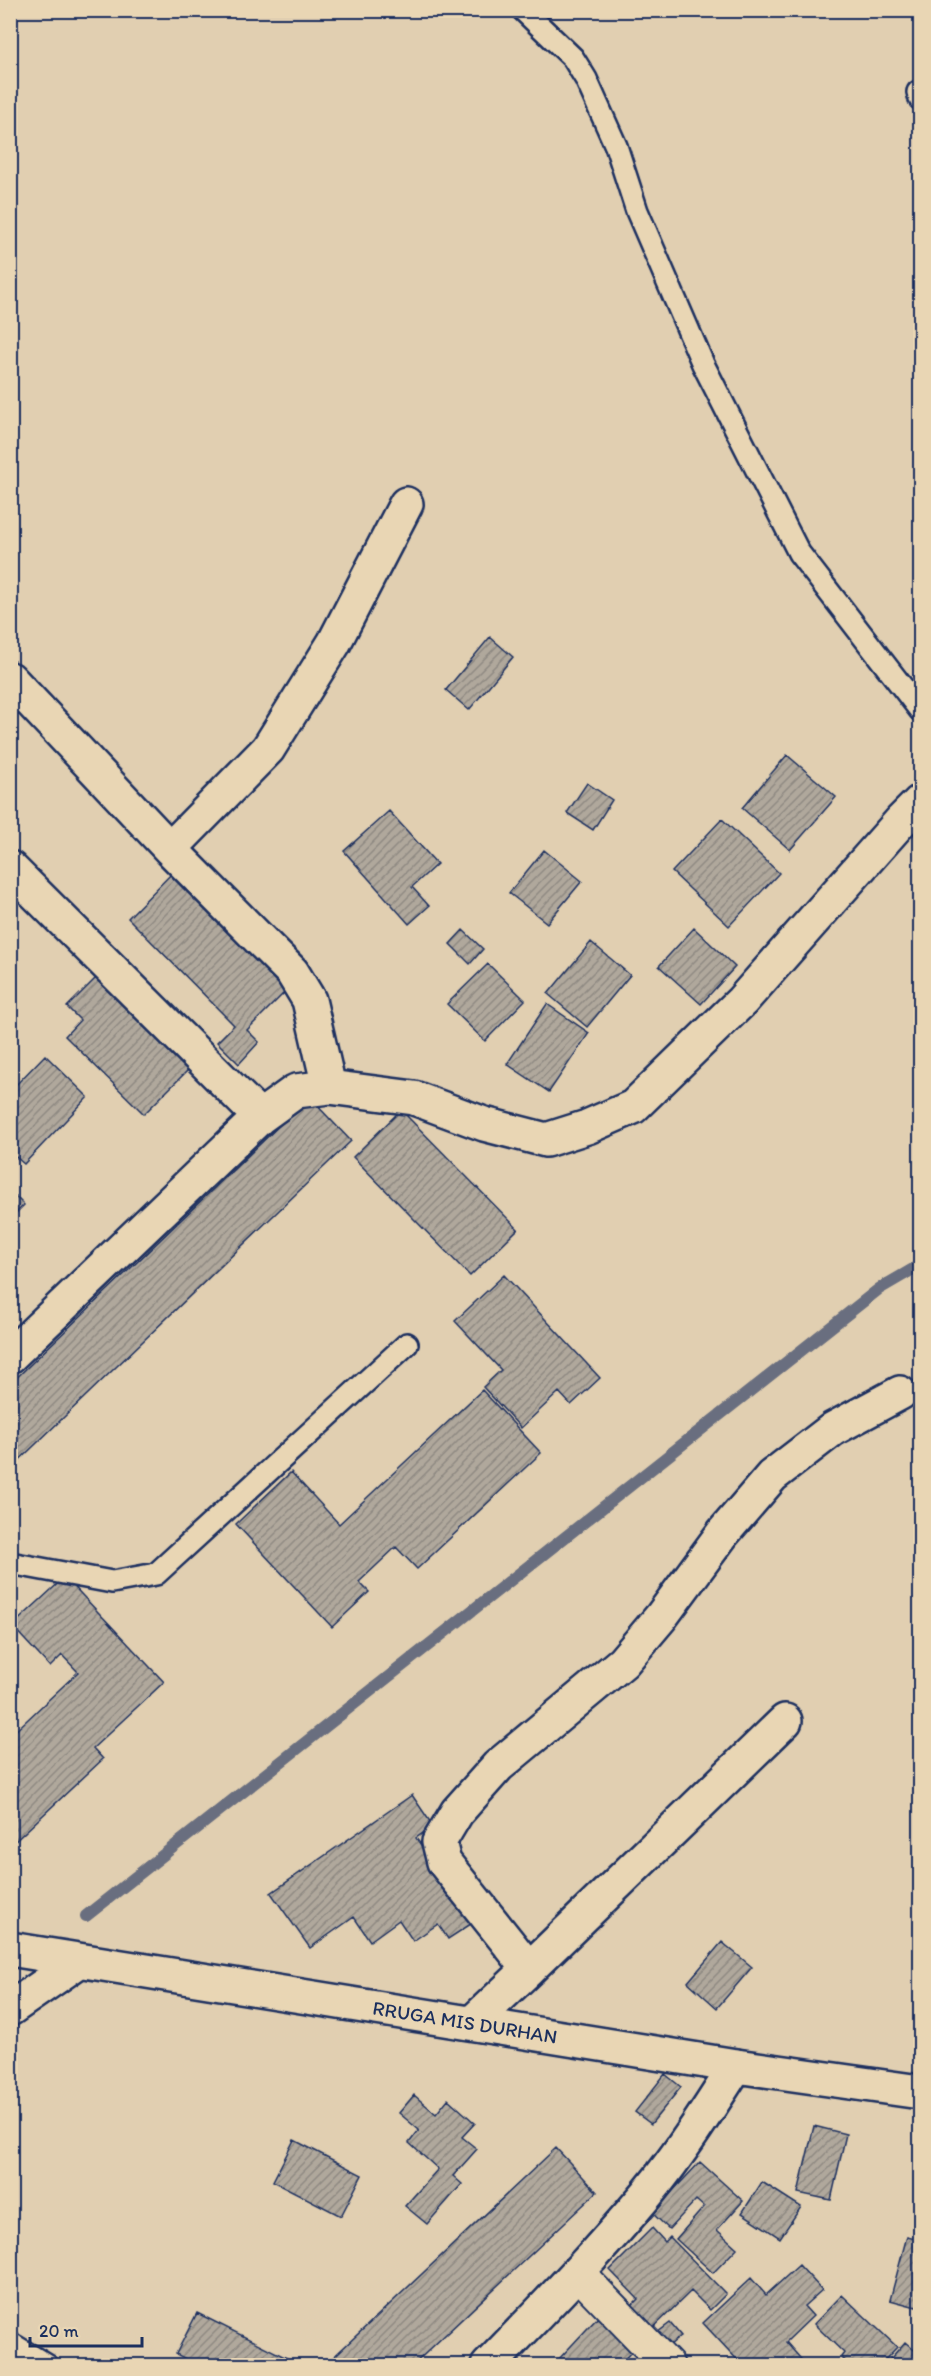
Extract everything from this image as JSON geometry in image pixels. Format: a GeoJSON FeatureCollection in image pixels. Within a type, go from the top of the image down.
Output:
{"type":"FeatureCollection","features":[{"type":"Feature","properties":{"kind":"street"},"geometry":{"type":"LineString","coordinates":[[170,849],[268,749],[334,643],[406,504]]}},
{"type":"Feature","properties":{"kind":"street"},"geometry":{"type":"LineString","coordinates":[[10,679],[170,849],[292,972],[309,1000],[329,1087]]}},
{"type":"Feature","properties":{"kind":"street"},"geometry":{"type":"LineString","coordinates":[[10,1356],[260,1117],[296,1091],[329,1087],[414,1098],[484,1124],[546,1140],[587,1127],[633,1107],[742,1001],[893,830],[921,802]]}},
{"type":"Feature","properties":{"kind":"street"},"geometry":{"type":"LineString","coordinates":[[10,868],[260,1117]]}},
{"type":"Feature","properties":{"kind":"street"},"geometry":{"type":"LineString","coordinates":[[529,1969],[444,1862],[439,1842],[457,1812],[498,1766],[623,1662],[661,1617],[723,1533],[772,1476],[834,1429],[900,1393]]}},
{"type":"Feature","properties":{"kind":"street"},"geometry":{"type":"LineString","coordinates":[[473,2022],[785,1721]]}},
{"type":"Feature","properties":{"kind":"street","name":"RRUGA MIS DURHAN"},"geometry":{"type":"LineString","coordinates":[[10,1949],[736,2066],[921,2092]]}},
{"type":"Feature","properties":{"kind":"street"},"geometry":{"type":"LineString","coordinates":[[10,2009],[79,1961]]}},
{"type":"Feature","properties":{"kind":"street"},"geometry":{"type":"LineString","coordinates":[[488,2366],[578,2273],[654,2185],[700,2124],[736,2066]]}},
{"type":"Feature","properties":{"kind":"street"},"geometry":{"type":"LineString","coordinates":[[578,2273],[668,2366]]}},
{"type":"Feature","properties":{"kind":"lane"},"geometry":{"type":"LineString","coordinates":[[523,10],[573,58],[585,79],[616,146],[637,211],[703,364],[799,553],[921,710]]}},
{"type":"Feature","properties":{"kind":"lane"},"geometry":{"type":"LineString","coordinates":[[10,1563],[112,1582],[156,1574],[407,1344]]}},
{"type":"Feature","properties":{"kind":"lane"},"geometry":{"type":"LineString","coordinates":[[10,2343],[48,2366]]}},
{"type":"Feature","properties":{"kind":"building"},"geometry":{"type":"Polygon","coordinates":[[[490,637],[513,657],[469,710],[446,690],[490,637]]]}},
{"type":"Feature","properties":{"kind":"building"},"geometry":{"type":"Polygon","coordinates":[[[787,755],[836,797],[790,850],[742,808],[787,755]]]}},
{"type":"Feature","properties":{"kind":"building"},"geometry":{"type":"Polygon","coordinates":[[[587,783],[612,800],[593,830],[567,813],[587,783]]]}},
{"type":"Feature","properties":{"kind":"building"},"geometry":{"type":"Polygon","coordinates":[[[389,811],[437,864],[412,887],[429,906],[409,924],[344,851],[389,811]]]}},
{"type":"Feature","properties":{"kind":"building"},"geometry":{"type":"Polygon","coordinates":[[[722,819],[779,873],[729,926],[672,872],[722,819]]]}},
{"type":"Feature","properties":{"kind":"building"},"geometry":{"type":"Polygon","coordinates":[[[544,850],[582,881],[547,923],[509,893],[544,850]]]}},
{"type":"Feature","properties":{"kind":"building"},"geometry":{"type":"Polygon","coordinates":[[[176,869],[292,985],[247,1030],[259,1042],[239,1064],[217,1042],[234,1025],[128,918],[176,869]]]}},
{"type":"Feature","properties":{"kind":"building"},"geometry":{"type":"Polygon","coordinates":[[[694,928],[735,967],[701,1004],[659,966],[694,928]]]}},
{"type":"Feature","properties":{"kind":"building"},"geometry":{"type":"Polygon","coordinates":[[[463,930],[483,949],[470,964],[450,944],[463,930]]]}},
{"type":"Feature","properties":{"kind":"building"},"geometry":{"type":"Polygon","coordinates":[[[591,942],[630,975],[587,1027],[548,994],[591,942]]]}},
{"type":"Feature","properties":{"kind":"building"},"geometry":{"type":"Polygon","coordinates":[[[488,964],[525,1000],[485,1041],[447,1004],[488,964]]]}},
{"type":"Feature","properties":{"kind":"building"},"geometry":{"type":"Polygon","coordinates":[[[100,974],[192,1066],[144,1114],[65,1036],[80,1020],[67,1007],[100,974]]]}},
{"type":"Feature","properties":{"kind":"building"},"geometry":{"type":"Polygon","coordinates":[[[547,1004],[589,1033],[549,1092],[507,1064],[547,1004]]]}},
{"type":"Feature","properties":{"kind":"building"},"geometry":{"type":"Polygon","coordinates":[[[45,1055],[88,1097],[24,1164],[10,1152],[10,1091],[45,1055]]]}},
{"type":"Feature","properties":{"kind":"building"},"geometry":{"type":"Polygon","coordinates":[[[309,1097],[351,1141],[10,1469],[10,1384],[309,1097]]]}},
{"type":"Feature","properties":{"kind":"building"},"geometry":{"type":"Polygon","coordinates":[[[401,1110],[518,1229],[470,1276],[353,1157],[401,1110]]]}},
{"type":"Feature","properties":{"kind":"building"},"geometry":{"type":"Polygon","coordinates":[[[10,1191],[24,1205],[10,1219],[10,1191]]]}},
{"type":"Feature","properties":{"kind":"building"},"geometry":{"type":"Polygon","coordinates":[[[504,1275],[600,1378],[571,1405],[559,1392],[521,1428],[483,1387],[501,1370],[455,1321],[504,1275]]]}},
{"type":"Feature","properties":{"kind":"building"},"geometry":{"type":"Polygon","coordinates":[[[482,1390],[541,1453],[417,1569],[396,1547],[359,1582],[369,1592],[332,1627],[236,1524],[291,1472],[339,1524],[482,1390]]]}},
{"type":"Feature","properties":{"kind":"building"},"geometry":{"type":"Polygon","coordinates":[[[65,1577],[164,1682],[93,1748],[103,1759],[10,1846],[10,1736],[78,1672],[62,1655],[50,1667],[12,1626],[65,1577]]]}},
{"type":"Feature","properties":{"kind":"building"},"geometry":{"type":"Polygon","coordinates":[[[412,1795],[433,1826],[416,1838],[474,1922],[448,1939],[438,1924],[413,1941],[399,1920],[370,1941],[354,1917],[310,1948],[271,1893],[412,1795]]]}},
{"type":"Feature","properties":{"kind":"building"},"geometry":{"type":"Polygon","coordinates":[[[722,1942],[752,1967],[717,2008],[688,1982],[722,1942]]]}},
{"type":"Feature","properties":{"kind":"building"},"geometry":{"type":"Polygon","coordinates":[[[665,2074],[681,2087],[651,2124],[635,2112],[665,2074]]]}},
{"type":"Feature","properties":{"kind":"building"},"geometry":{"type":"Polygon","coordinates":[[[414,2095],[436,2114],[448,2099],[475,2123],[462,2137],[477,2149],[453,2176],[462,2184],[427,2224],[405,2206],[438,2169],[409,2143],[419,2130],[399,2113],[414,2095]]]}},
{"type":"Feature","properties":{"kind":"building"},"geometry":{"type":"Polygon","coordinates":[[[814,2126],[846,2134],[831,2200],[798,2193],[814,2126]]]}},
{"type":"Feature","properties":{"kind":"building"},"geometry":{"type":"Polygon","coordinates":[[[294,2140],[362,2175],[341,2216],[273,2181],[294,2140]]]}},
{"type":"Feature","properties":{"kind":"building"},"geometry":{"type":"Polygon","coordinates":[[[556,2148],[597,2192],[412,2366],[324,2366],[556,2148]]]}},
{"type":"Feature","properties":{"kind":"building"},"geometry":{"type":"Polygon","coordinates":[[[700,2162],[743,2201],[717,2230],[737,2248],[713,2273],[676,2239],[704,2207],[696,2200],[669,2229],[652,2213],[700,2162]]]}},
{"type":"Feature","properties":{"kind":"building"},"geometry":{"type":"Polygon","coordinates":[[[762,2182],[801,2207],[780,2238],[742,2213],[762,2182]]]}},
{"type":"Feature","properties":{"kind":"building"},"geometry":{"type":"Polygon","coordinates":[[[652,2228],[665,2242],[670,2237],[726,2294],[710,2310],[691,2291],[649,2332],[627,2310],[638,2299],[610,2270],[652,2228]]]}},
{"type":"Feature","properties":{"kind":"building"},"geometry":{"type":"Polygon","coordinates":[[[907,2236],[920,2239],[920,2308],[890,2300],[907,2236]]]}},
{"type":"Feature","properties":{"kind":"building"},"geometry":{"type":"Polygon","coordinates":[[[799,2265],[822,2290],[804,2306],[813,2316],[786,2342],[807,2366],[743,2366],[703,2323],[751,2278],[766,2295],[799,2265]]]}},
{"type":"Feature","properties":{"kind":"building"},"geometry":{"type":"Polygon","coordinates":[[[842,2295],[897,2347],[879,2366],[850,2366],[841,2357],[844,2353],[814,2324],[842,2295]]]}},
{"type":"Feature","properties":{"kind":"building"},"geometry":{"type":"Polygon","coordinates":[[[197,2313],[287,2358],[283,2366],[199,2366],[176,2354],[197,2313]]]}},
{"type":"Feature","properties":{"kind":"building"},"geometry":{"type":"Polygon","coordinates":[[[599,2316],[634,2349],[618,2366],[564,2366],[558,2360],[599,2316]]]}},
{"type":"Feature","properties":{"kind":"building"},"geometry":{"type":"Polygon","coordinates":[[[670,2323],[681,2336],[664,2350],[653,2336],[670,2323]]]}},
{"type":"Feature","properties":{"kind":"building"},"geometry":{"type":"Polygon","coordinates":[[[905,2342],[920,2355],[920,2366],[884,2366],[905,2342]]]}},
{"type":"Feature","properties":{"kind":"waterway"},"geometry":{"type":"LineString","coordinates":[[86,1916],[879,1289],[920,1265]]}}]}
